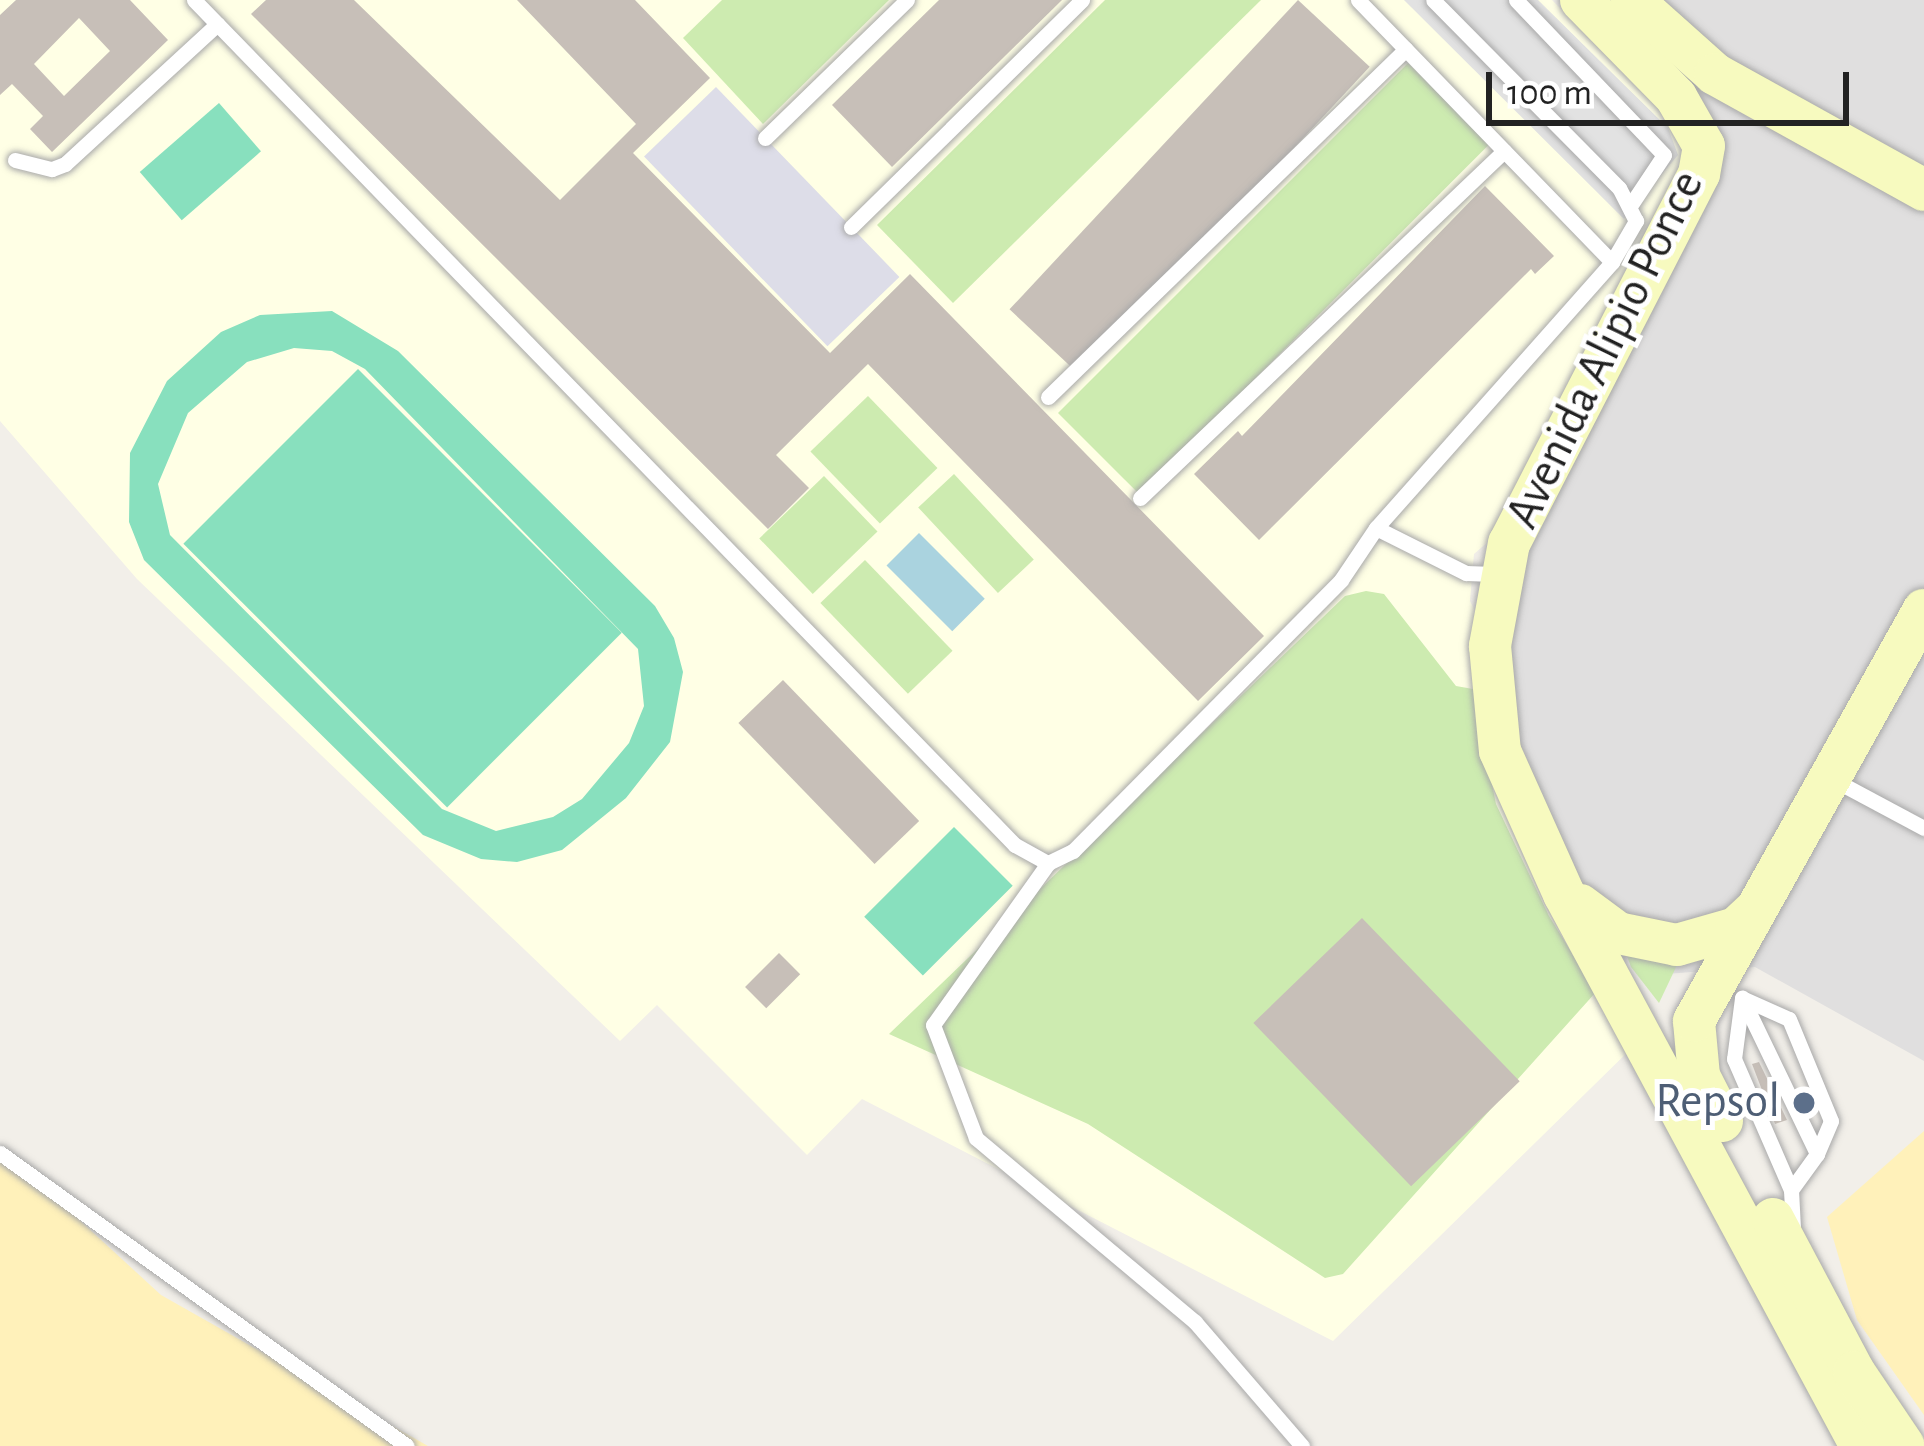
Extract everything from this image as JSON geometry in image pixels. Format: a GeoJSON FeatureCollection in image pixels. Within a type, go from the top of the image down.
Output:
{"type":"FeatureCollection","features":[{"type":"Feature","properties":{"kind":"main road","name":"Avenida Alipio Ponce"},"geometry":{"type":"LineString","coordinates":[[1581,0],[1686,111],[1703,146],[1700,174],[1530,491],[1502,574],[1490,646],[1496,733],[1517,799],[1564,893],[1782,1269],[1904,1446]]}},
{"type":"Feature","properties":{"kind":"main road"},"geometry":{"type":"LineString","coordinates":[[1632,0],[1715,74],[1924,190]]}},
{"type":"Feature","properties":{"kind":"main road"},"geometry":{"type":"LineString","coordinates":[[1700,174],[1735,114],[1771,109]]}},
{"type":"Feature","properties":{"kind":"main road","name":"Avenida Alipio Ponce"},"geometry":{"type":"LineString","coordinates":[[1861,1446],[1699,1076],[1694,1021],[1733,982],[1763,903],[1924,610]]}},
{"type":"Feature","properties":{"kind":"main road"},"geometry":{"type":"LineString","coordinates":[[1564,893],[1618,933],[1677,945],[1736,928],[1763,903]]}},
{"type":"Feature","properties":{"kind":"lane"},"geometry":{"type":"LineString","coordinates":[[194,0],[1015,845],[1048,863]]}},
{"type":"Feature","properties":{"kind":"lane"},"geometry":{"type":"LineString","coordinates":[[765,139],[907,0]]}},
{"type":"Feature","properties":{"kind":"lane"},"geometry":{"type":"LineString","coordinates":[[851,227],[1082,0]]}},
{"type":"Feature","properties":{"kind":"lane"},"geometry":{"type":"LineString","coordinates":[[1358,0],[1612,262]]}},
{"type":"Feature","properties":{"kind":"lane"},"geometry":{"type":"LineString","coordinates":[[1433,0],[1632,202]]}},
{"type":"Feature","properties":{"kind":"lane"},"geometry":{"type":"LineString","coordinates":[[1302,1446],[1196,1322],[976,1138],[958,1101],[933,1025],[1048,863],[1072,851],[1341,580],[1376,528],[1632,235],[1632,202],[1664,155],[1516,0]]}},
{"type":"Feature","properties":{"kind":"lane"},"geometry":{"type":"LineString","coordinates":[[15,160],[52,169],[65,164],[217,24]]}},
{"type":"Feature","properties":{"kind":"lane"},"geometry":{"type":"LineString","coordinates":[[1048,397],[1406,49]]}},
{"type":"Feature","properties":{"kind":"lane"},"geometry":{"type":"LineString","coordinates":[[1140,498],[1504,151]]}},
{"type":"Feature","properties":{"kind":"lane"},"geometry":{"type":"LineString","coordinates":[[1376,528],[1466,573],[1502,574]]}},
{"type":"Feature","properties":{"kind":"lane"},"geometry":{"type":"LineString","coordinates":[[1832,778],[1924,828]]}},
{"type":"Feature","properties":{"kind":"lane"},"geometry":{"type":"LineString","coordinates":[[1733,982],[1789,1019],[1832,1121],[1817,1154],[1791,1190],[1782,1269]]}},
{"type":"Feature","properties":{"kind":"lane"},"geometry":{"type":"LineString","coordinates":[[1733,982],[1734,1059],[1791,1190]]}},
{"type":"Feature","properties":{"kind":"lane"},"geometry":{"type":"LineString","coordinates":[[1733,982],[1817,1154]]}},
{"type":"Feature","properties":{"kind":"lane"},"geometry":{"type":"LineString","coordinates":[[0,1153],[407,1446]]}},
{"type":"Feature","properties":{"kind":"shaded area"},"geometry":{"type":"Polygon","coordinates":[[[0,0],[1552,0],[1663,112],[1692,163],[1498,533],[1474,554],[1470,601],[1482,625],[1481,725],[1642,1038],[1333,1341],[862,1099],[807,1155],[657,1005],[620,1041],[137,579],[0,421],[0,0]]]}},
{"type":"Feature","properties":{"kind":"shaded area"},"geometry":{"type":"Polygon","coordinates":[[[1404,0],[1538,0],[1668,128],[1678,155],[1624,219],[1404,0]]]}},
{"type":"Feature","properties":{"kind":"shaded area"},"geometry":{"type":"Polygon","coordinates":[[[1605,0],[1924,0],[1924,1061],[1755,967],[1654,975],[1537,853],[1492,734],[1605,0]]]}},
{"type":"Feature","properties":{"kind":"shaded area"},"geometry":{"type":"Polygon","coordinates":[[[716,87],[899,277],[827,346],[644,156],[716,87]]]}},
{"type":"Feature","properties":{"kind":"green space"},"geometry":{"type":"Polygon","coordinates":[[[722,0],[889,0],[763,124],[683,38],[722,0]]]}},
{"type":"Feature","properties":{"kind":"green space"},"geometry":{"type":"Polygon","coordinates":[[[1105,0],[1261,0],[953,303],[877,225],[1105,0]]]}},
{"type":"Feature","properties":{"kind":"green space"},"geometry":{"type":"Polygon","coordinates":[[[1408,63],[1489,144],[1139,494],[1058,413],[1408,63]]]}},
{"type":"Feature","properties":{"kind":"green space"},"geometry":{"type":"Polygon","coordinates":[[[219,103],[261,151],[182,220],[140,172],[219,103]]]}},
{"type":"Feature","properties":{"kind":"green space"},"geometry":{"type":"Polygon","coordinates":[[[332,311],[398,351],[655,606],[674,638],[683,672],[670,742],[626,798],[562,850],[517,862],[481,859],[423,835],[144,560],[129,522],[130,453],[167,381],[221,332],[260,315],[332,311]],[[294,348],[247,362],[188,413],[158,484],[170,535],[442,809],[496,831],[553,817],[582,799],[629,743],[644,706],[638,649],[365,369],[332,351],[294,348]]]}},
{"type":"Feature","properties":{"kind":"green space"},"geometry":{"type":"Polygon","coordinates":[[[358,369],[622,633],[447,807],[183,544],[358,369]]]}},
{"type":"Feature","properties":{"kind":"green space"},"geometry":{"type":"Polygon","coordinates":[[[868,396],[937,468],[880,524],[810,452],[868,396]]]}},
{"type":"Feature","properties":{"kind":"green space"},"geometry":{"type":"Polygon","coordinates":[[[954,474],[1034,560],[998,593],[918,507],[954,474]]]}},
{"type":"Feature","properties":{"kind":"green space"},"geometry":{"type":"Polygon","coordinates":[[[824,476],[877,531],[813,594],[759,539],[824,476]]]}},
{"type":"Feature","properties":{"kind":"green space"},"geometry":{"type":"Polygon","coordinates":[[[865,560],[953,651],[908,694],[820,603],[865,560]]]}},
{"type":"Feature","properties":{"kind":"green space"},"geometry":{"type":"Polygon","coordinates":[[[1366,591],[1384,594],[1456,686],[1473,689],[1496,804],[1549,916],[1596,992],[1343,1274],[1325,1278],[1088,1124],[889,1034],[1345,596],[1366,591]]]}},
{"type":"Feature","properties":{"kind":"green space"},"geometry":{"type":"Polygon","coordinates":[[[954,827],[1013,886],[923,975],[864,917],[954,827]]]}},
{"type":"Feature","properties":{"kind":"green space"},"geometry":{"type":"Polygon","coordinates":[[[1627,956],[1678,963],[1659,1003],[1631,967],[1627,956]]]}},
{"type":"Feature","properties":{"kind":"sand"},"geometry":{"type":"Polygon","coordinates":[[[1924,1131],[1924,1415],[1857,1320],[1827,1217],[1924,1131]]]}},
{"type":"Feature","properties":{"kind":"sand"},"geometry":{"type":"Polygon","coordinates":[[[0,1147],[161,1295],[428,1446],[0,1446],[0,1147]]]}},
{"type":"Feature","properties":{"kind":"water"},"geometry":{"type":"Polygon","coordinates":[[[919,533],[985,599],[952,631],[886,566],[919,533]]]}},
{"type":"Feature","properties":{"kind":"building"},"geometry":{"type":"Polygon","coordinates":[[[16,0],[130,0],[168,40],[52,152],[30,129],[43,116],[12,84],[0,95],[0,15],[16,0]],[[79,18],[34,64],[64,96],[110,51],[79,18]]]}},
{"type":"Feature","properties":{"kind":"building"},"geometry":{"type":"Polygon","coordinates":[[[266,0],[354,0],[560,200],[636,124],[517,0],[635,0],[710,78],[633,153],[830,353],[910,274],[1264,636],[1198,701],[868,364],[776,455],[809,488],[768,529],[251,14],[266,0]]]}},
{"type":"Feature","properties":{"kind":"building"},"geometry":{"type":"Polygon","coordinates":[[[939,0],[1062,0],[892,167],[832,105],[939,0]]]}},
{"type":"Feature","properties":{"kind":"building"},"geometry":{"type":"Polygon","coordinates":[[[1298,0],[1370,67],[1081,376],[1010,309],[1298,0]]]}},
{"type":"Feature","properties":{"kind":"building"},"geometry":{"type":"Polygon","coordinates":[[[1485,186],[1554,256],[1535,274],[1531,269],[1259,540],[1194,474],[1238,431],[1242,436],[1485,186]]]}},
{"type":"Feature","properties":{"kind":"building"},"geometry":{"type":"Polygon","coordinates":[[[783,680],[919,821],[875,864],[738,723],[783,680]]]}},
{"type":"Feature","properties":{"kind":"building"},"geometry":{"type":"Polygon","coordinates":[[[1362,918],[1520,1081],[1411,1186],[1253,1023],[1362,918]]]}},
{"type":"Feature","properties":{"kind":"building"},"geometry":{"type":"Polygon","coordinates":[[[779,953],[800,974],[766,1008],[745,987],[779,953]]]}},
{"type":"Feature","properties":{"kind":"building"},"geometry":{"type":"Polygon","coordinates":[[[1759,1062],[1787,1120],[1775,1124],[1752,1064],[1759,1062]]]}},
{"type":"Feature","properties":{"kind":"place","name":"Repsol"},"geometry":{"type":"Point","coordinates":[1804,1103]}}]}
